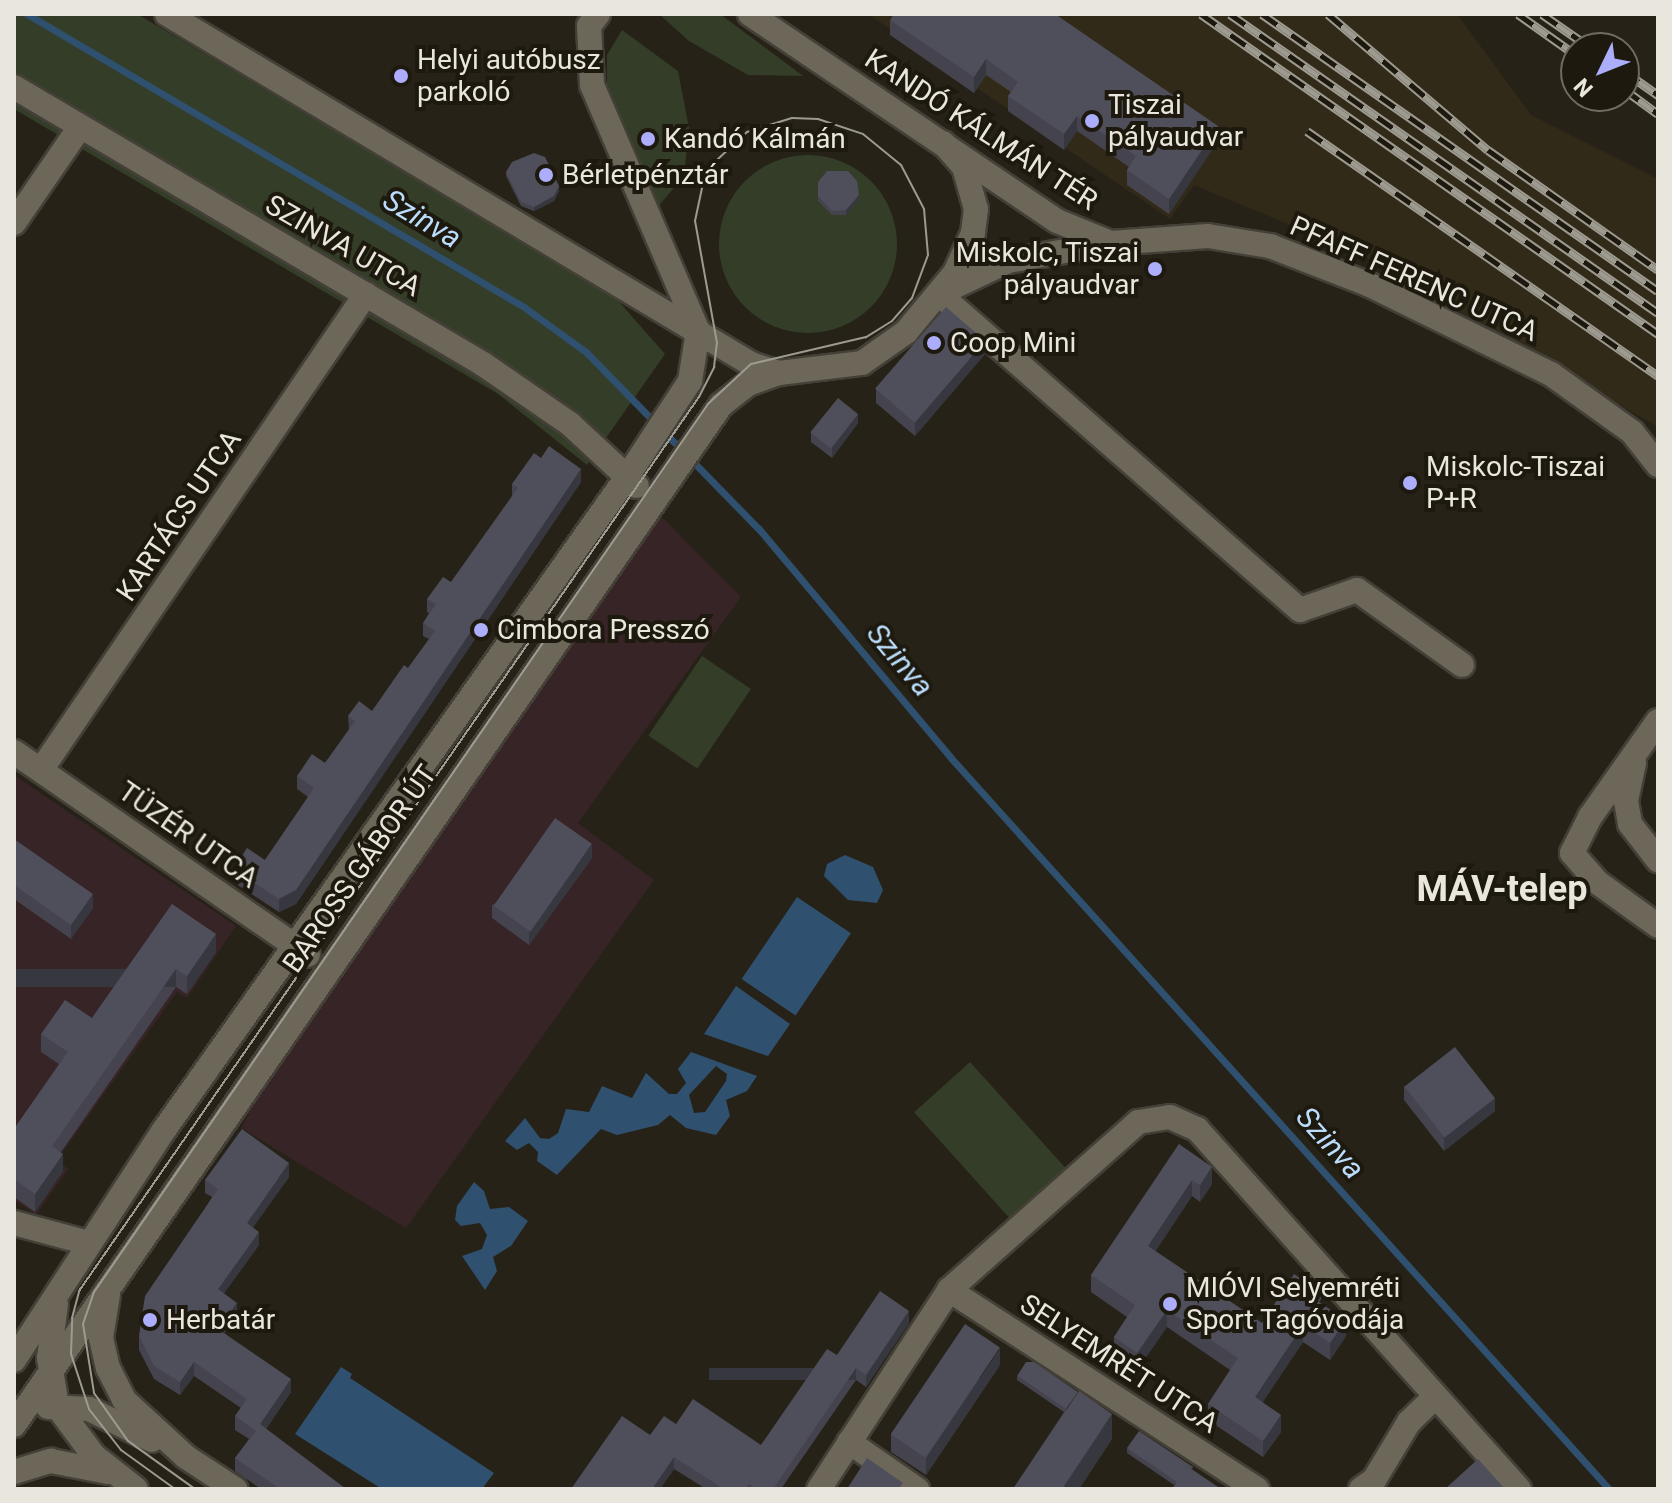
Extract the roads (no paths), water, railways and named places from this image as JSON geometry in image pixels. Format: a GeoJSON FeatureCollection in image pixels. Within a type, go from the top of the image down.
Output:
{"type":"FeatureCollection","features":[{"type":"Feature","properties":{"kind":"street"},"geometry":{"type":"LineString","coordinates":[[167,14],[461,193],[751,364],[779,373],[862,363],[906,332],[939,294],[964,253],[976,209],[964,167],[943,143]]}},
{"type":"Feature","properties":{"kind":"street"},"geometry":{"type":"LineString","coordinates":[[598,14],[589,26],[592,85],[698,331]]}},
{"type":"Feature","properties":{"kind":"street","name":"KANDÓ KÁLMÁN TÉR"},"geometry":{"type":"LineString","coordinates":[[750,14],[1057,221],[1111,243]]}},
{"type":"Feature","properties":{"kind":"street","name":"SZINVA UTCA"},"geometry":{"type":"LineString","coordinates":[[14,87],[521,388],[653,501]]}},
{"type":"Feature","properties":{"kind":"street"},"geometry":{"type":"LineString","coordinates":[[14,223],[80,127]]}},
{"type":"Feature","properties":{"kind":"street","name":"PFAFF FERENC UTCA"},"geometry":{"type":"LineString","coordinates":[[1111,243],[1226,237],[1270,246],[1370,285],[1586,395],[1632,432],[1658,465]]}},
{"type":"Feature","properties":{"kind":"street","name":"KANDÓ KÁLMÁN TÉR"},"geometry":{"type":"LineString","coordinates":[[939,294],[1008,261],[1111,243]]}},
{"type":"Feature","properties":{"kind":"street","name":"KARTÁCS UTCA"},"geometry":{"type":"LineString","coordinates":[[41,770],[366,294]]}},
{"type":"Feature","properties":{"kind":"street"},"geometry":{"type":"LineString","coordinates":[[939,294],[1300,610],[1357,590],[1462,665]]}},
{"type":"Feature","properties":{"kind":"street","name":"BAROSS GÁBOR ÚT"},"geometry":{"type":"LineString","coordinates":[[14,1360],[88,1243],[627,477],[690,381],[698,331]]}},
{"type":"Feature","properties":{"kind":"street","name":"BAROSS GÁBOR ÚT"},"geometry":{"type":"LineString","coordinates":[[17,1415],[50,1375],[327,968],[721,405],[748,384],[779,373]]}},
{"type":"Feature","properties":{"kind":"street"},"geometry":{"type":"LineString","coordinates":[[1658,721],[1636,757],[1590,817],[1572,853],[1597,882],[1658,926]]}},
{"type":"Feature","properties":{"kind":"street","name":"TÜZÉR UTCA"},"geometry":{"type":"LineString","coordinates":[[14,752],[327,968]]}},
{"type":"Feature","properties":{"kind":"street"},"geometry":{"type":"LineString","coordinates":[[1636,757],[1626,801],[1630,824],[1658,860]]}},
{"type":"Feature","properties":{"kind":"street"},"geometry":{"type":"LineString","coordinates":[[819,1489],[949,1290],[1138,1122],[1170,1117],[1197,1129],[1434,1398],[1519,1489]]}},
{"type":"Feature","properties":{"kind":"street"},"geometry":{"type":"LineString","coordinates":[[14,1223],[88,1243]]}},
{"type":"Feature","properties":{"kind":"street"},"geometry":{"type":"LineString","coordinates":[[114,1277],[101,1326],[108,1368],[135,1413],[186,1457]]}},
{"type":"Feature","properties":{"kind":"street"},"geometry":{"type":"LineString","coordinates":[[62,1282],[48,1336],[50,1375],[57,1406],[79,1439],[114,1474],[136,1489]]}},
{"type":"Feature","properties":{"kind":"street","name":"SELYEMRÉT UTCA"},"geometry":{"type":"LineString","coordinates":[[949,1290],[1257,1489]]}},
{"type":"Feature","properties":{"kind":"street"},"geometry":{"type":"LineString","coordinates":[[1361,1489],[1374,1480],[1409,1422],[1434,1398]]}},
{"type":"Feature","properties":{"kind":"street"},"geometry":{"type":"LineString","coordinates":[[17,1415],[57,1406],[107,1416],[186,1457],[235,1489]]}},
{"type":"Feature","properties":{"kind":"street"},"geometry":{"type":"LineString","coordinates":[[849,1442],[917,1489]]}},
{"type":"Feature","properties":{"kind":"street"},"geometry":{"type":"LineString","coordinates":[[14,1472],[71,1461],[114,1474]]}},
{"type":"Feature","properties":{"kind":"water"},"geometry":{"type":"Polygon","coordinates":[[[845,855],[873,867],[883,890],[877,903],[848,900],[824,876],[827,864],[845,855]]]}},
{"type":"Feature","properties":{"kind":"water"},"geometry":{"type":"Polygon","coordinates":[[[797,897],[851,933],[796,1015],[742,979],[797,897]]]}},
{"type":"Feature","properties":{"kind":"water"},"geometry":{"type":"Polygon","coordinates":[[[736,986],[790,1024],[768,1056],[704,1034],[736,986]]]}},
{"type":"Feature","properties":{"kind":"water"},"geometry":{"type":"Polygon","coordinates":[[[691,1052],[757,1076],[747,1091],[726,1100],[730,1116],[716,1135],[686,1128],[670,1115],[658,1125],[617,1135],[601,1129],[557,1175],[537,1161],[538,1152],[529,1143],[517,1150],[505,1141],[525,1118],[540,1138],[549,1139],[558,1133],[566,1109],[589,1112],[602,1086],[632,1098],[646,1073],[669,1094],[677,1094],[686,1083],[678,1069],[691,1052]],[[716,1066],[689,1095],[694,1113],[705,1112],[726,1081],[727,1074],[716,1066]]]}},
{"type":"Feature","properties":{"kind":"water"},"geometry":{"type":"Polygon","coordinates":[[[474,1182],[484,1191],[490,1209],[509,1207],[528,1221],[511,1246],[493,1257],[497,1271],[485,1290],[462,1256],[482,1249],[487,1235],[480,1223],[461,1226],[455,1220],[457,1206],[474,1182]]]}},
{"type":"Feature","properties":{"kind":"water"},"geometry":{"type":"Polygon","coordinates":[[[341,1367],[352,1374],[350,1378],[494,1473],[482,1489],[382,1489],[295,1434],[341,1367]]]}},
{"type":"Feature","properties":{"kind":"waterway","name":"Szinva"},"geometry":{"type":"LineString","coordinates":[[27,14],[524,307],[586,352],[759,529],[951,758],[1609,1489]]}},
{"type":"Feature","properties":{"kind":"tram line"},"geometry":{"type":"LineString","coordinates":[[175,1489],[121,1450],[89,1409],[71,1354],[72,1318],[79,1291],[699,397],[714,367],[717,343],[695,221],[702,187],[718,159],[747,132],[792,118],[818,119],[863,134],[901,165],[924,209],[928,255],[912,298],[892,321],[866,337],[751,364],[708,404],[94,1292],[83,1324],[94,1393],[128,1441],[195,1489]]}},
{"type":"Feature","properties":{"kind":"railway"},"geometry":{"type":"LineString","coordinates":[[1201,14],[1658,334]]}},
{"type":"Feature","properties":{"kind":"railway"},"geometry":{"type":"LineString","coordinates":[[1230,14],[1658,313]]}},
{"type":"Feature","properties":{"kind":"railway"},"geometry":{"type":"LineString","coordinates":[[1262,14],[1658,291]]}},
{"type":"Feature","properties":{"kind":"railway"},"geometry":{"type":"LineString","coordinates":[[1328,14],[1488,150],[1658,270]]}},
{"type":"Feature","properties":{"kind":"railway"},"geometry":{"type":"LineString","coordinates":[[1518,14],[1560,44]]}},
{"type":"Feature","properties":{"kind":"railway"},"geometry":{"type":"LineString","coordinates":[[1542,14],[1568,32]]}},
{"type":"Feature","properties":{"kind":"railway"},"geometry":{"type":"LineString","coordinates":[[1640,82],[1658,95]]}},
{"type":"Feature","properties":{"kind":"railway"},"geometry":{"type":"LineString","coordinates":[[1640,101],[1658,114]]}},
{"type":"Feature","properties":{"kind":"railway"},"geometry":{"type":"LineString","coordinates":[[1307,131],[1658,376]]}},
{"type":"Feature","properties":{"kind":"place","name":"Helyi autóbusz parkoló"},"geometry":{"type":"Point","coordinates":[401,76]}},
{"type":"Feature","properties":{"kind":"place","name":"Tiszai pályaudvar"},"geometry":{"type":"Point","coordinates":[1092,121]}},
{"type":"Feature","properties":{"kind":"place","name":"Kandó Kálmán"},"geometry":{"type":"Point","coordinates":[648,139]}},
{"type":"Feature","properties":{"kind":"place","name":"Bérletpénztár"},"geometry":{"type":"Point","coordinates":[546,175]}},
{"type":"Feature","properties":{"kind":"place","name":"Miskolc, Tiszai pályaudvar"},"geometry":{"type":"Point","coordinates":[1155,269]}},
{"type":"Feature","properties":{"kind":"place","name":"Coop Mini"},"geometry":{"type":"Point","coordinates":[934,343]}},
{"type":"Feature","properties":{"kind":"place","name":"Miskolc-Tiszai P+R"},"geometry":{"type":"Point","coordinates":[1410,483]}},
{"type":"Feature","properties":{"kind":"place","name":"Cimbora Presszó"},"geometry":{"type":"Point","coordinates":[481,630]}},
{"type":"Feature","properties":{"kind":"place","name":"MIÓVI Selyemréti Sport Tagóvodája"},"geometry":{"type":"Point","coordinates":[1170,1304]}},
{"type":"Feature","properties":{"kind":"place","name":"Herbatár"},"geometry":{"type":"Point","coordinates":[150,1320]}},
{"type":"Feature","properties":{"kind":"district","name":"MÁV-telep"},"geometry":{"type":"Point","coordinates":[1502,890]}}]}
